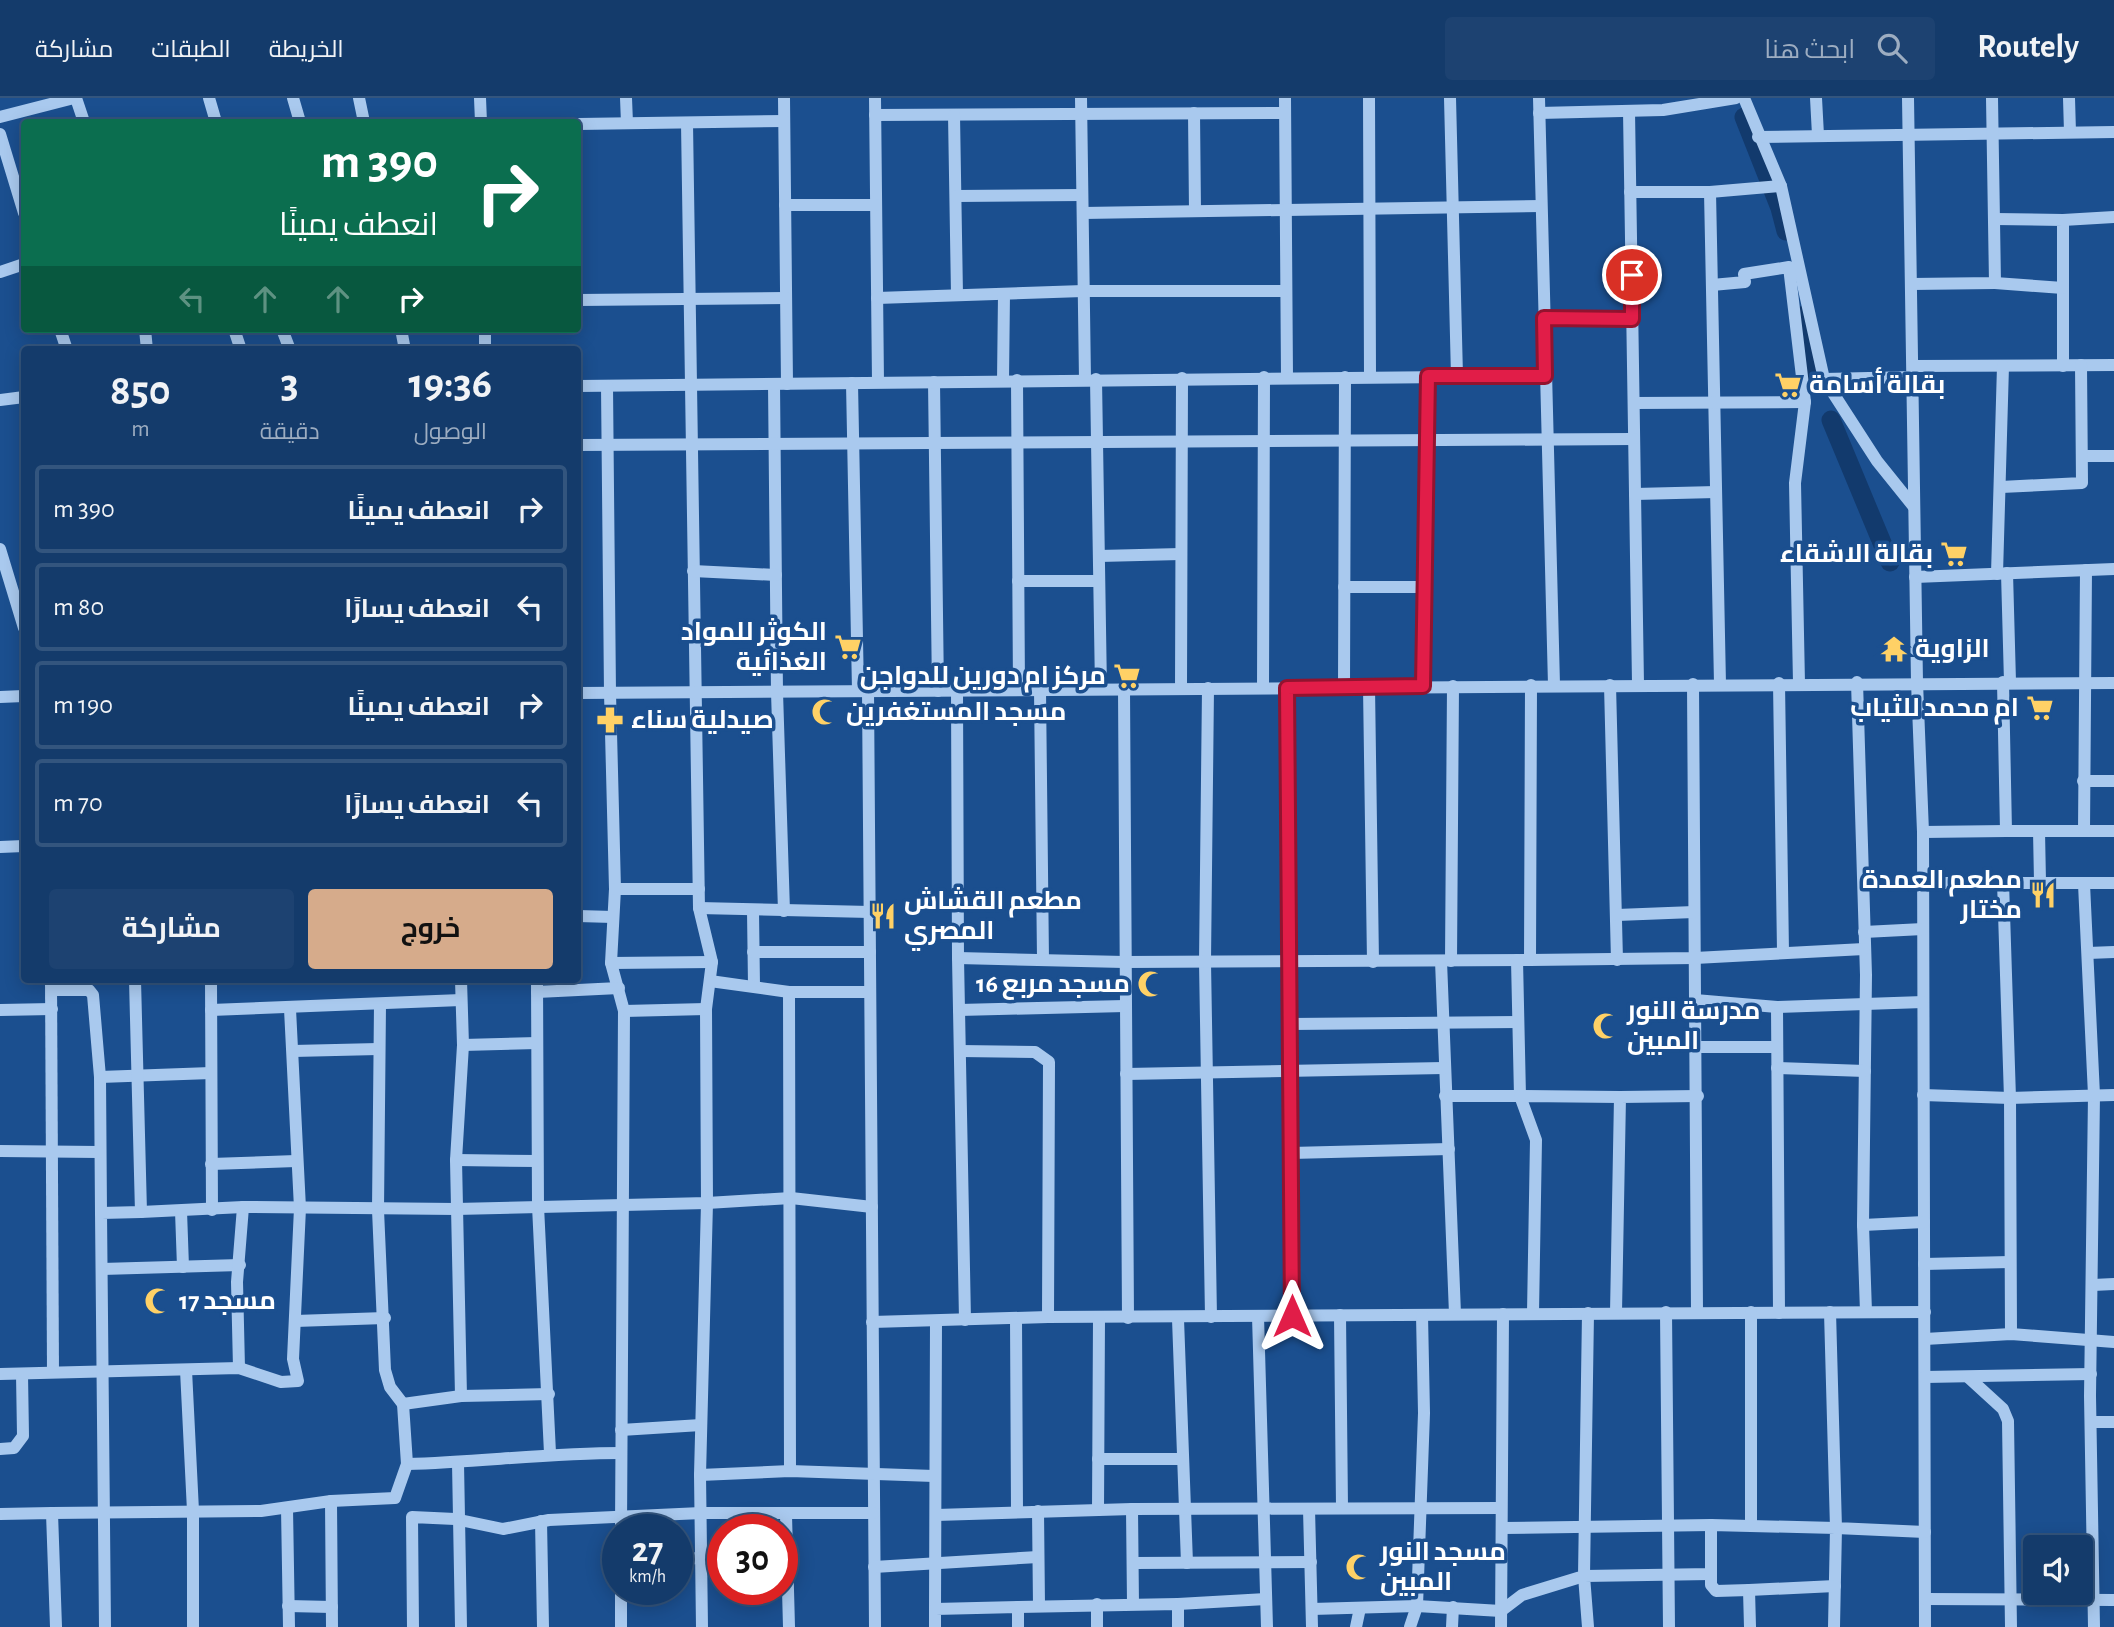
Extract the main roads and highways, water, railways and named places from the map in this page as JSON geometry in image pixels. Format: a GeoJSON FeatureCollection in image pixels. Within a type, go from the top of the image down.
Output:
{"type":"FeatureCollection","features":[{"type":"Feature","properties":{"kind":"waterway"},"geometry":{"type":"LineString","coordinates":[[1744,117],[1780,208],[1786,231]]}},
{"type":"Feature","properties":{"kind":"waterway"},"geometry":{"type":"LineString","coordinates":[[1804,315],[1817,383]]}},
{"type":"Feature","properties":{"kind":"waterway"},"geometry":{"type":"LineString","coordinates":[[1831,420],[1890,562]]}},
{"type":"Feature","properties":{"kind":"place","name":"بقالة أسامة"},"geometry":{"type":"Point","coordinates":[1788,385]}},
{"type":"Feature","properties":{"kind":"place","name":"بقالة الاشقاء"},"geometry":{"type":"Point","coordinates":[1954,554]}},
{"type":"Feature","properties":{"kind":"place","name":"الكوثر للمواد الغذائية"},"geometry":{"type":"Point","coordinates":[848,647]}},
{"type":"Feature","properties":{"kind":"place","name":"الزاوية"},"geometry":{"type":"Point","coordinates":[1894,649]}},
{"type":"Feature","properties":{"kind":"place","name":"مركز ام دورين للدواجن"},"geometry":{"type":"Point","coordinates":[1127,676]}},
{"type":"Feature","properties":{"kind":"place","name":"ام محمد للثياب"},"geometry":{"type":"Point","coordinates":[2040,708]}},
{"type":"Feature","properties":{"kind":"place","name":"مسجد المستغفرين"},"geometry":{"type":"Point","coordinates":[825,712]}},
{"type":"Feature","properties":{"kind":"place","name":"صيدلية سناء"},"geometry":{"type":"Point","coordinates":[610,720]}},
{"type":"Feature","properties":{"kind":"place","name":"مطعم العمدة مختار"},"geometry":{"type":"Point","coordinates":[2043,895]}},
{"type":"Feature","properties":{"kind":"place","name":"مطعم القشاش المصري"},"geometry":{"type":"Point","coordinates":[883,916]}},
{"type":"Feature","properties":{"kind":"place","name":"مسجد مربع 16"},"geometry":{"type":"Point","coordinates":[1151,984]}},
{"type":"Feature","properties":{"kind":"place","name":"مدرسة النور المبين"},"geometry":{"type":"Point","coordinates":[1606,1026]}},
{"type":"Feature","properties":{"kind":"place","name":"مسجد 17"},"geometry":{"type":"Point","coordinates":[158,1301]}},
{"type":"Feature","properties":{"kind":"place","name":"مسجد النور المبين"},"geometry":{"type":"Point","coordinates":[1359,1567]}}]}
